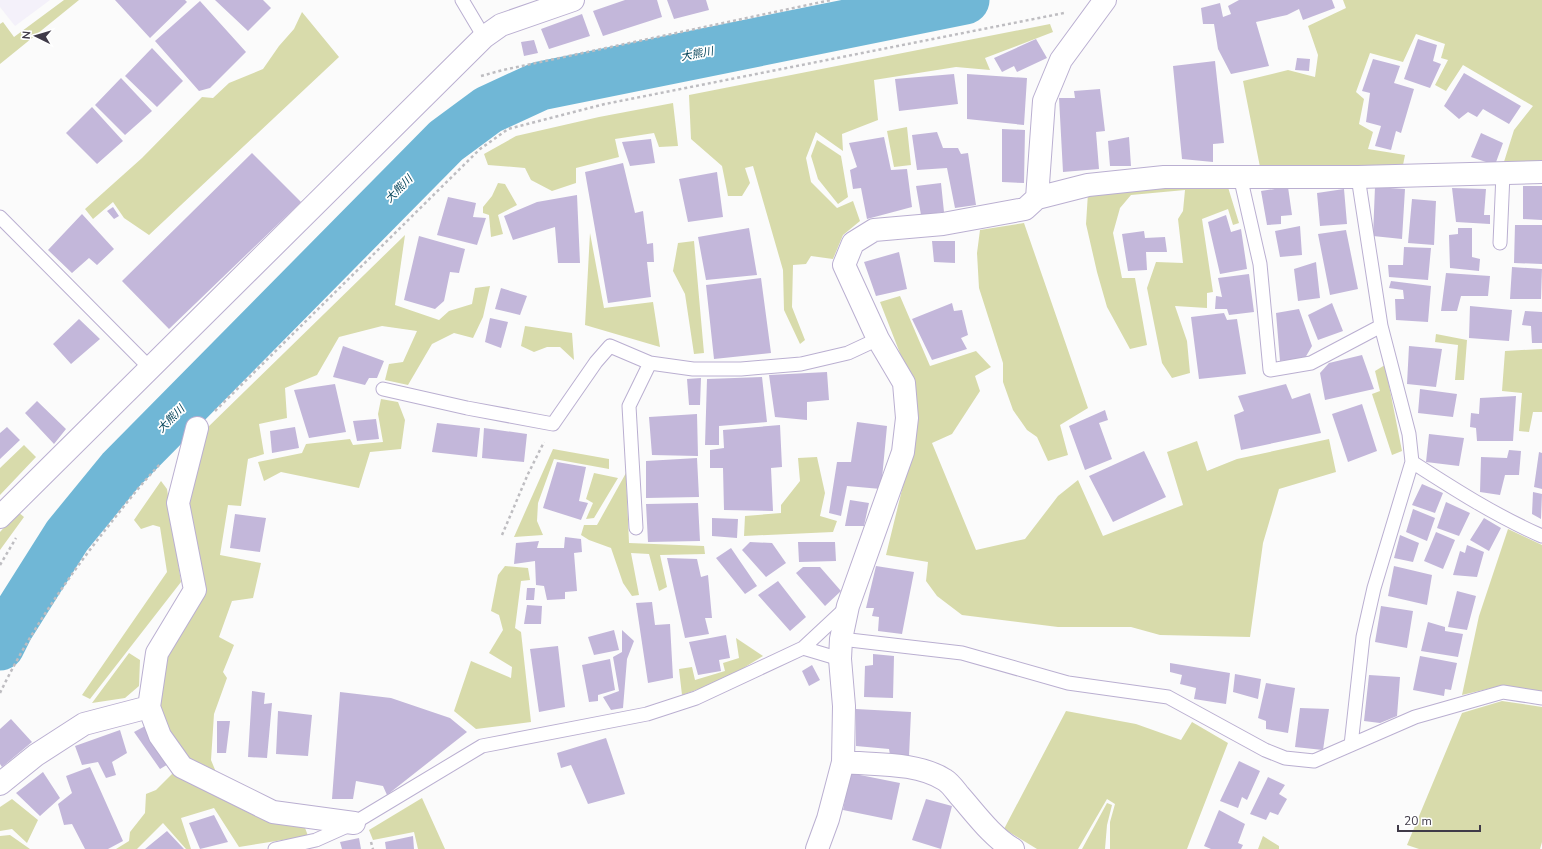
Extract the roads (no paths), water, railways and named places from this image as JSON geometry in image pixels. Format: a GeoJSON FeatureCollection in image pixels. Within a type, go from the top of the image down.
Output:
{"type":"FeatureCollection","features":[{"type":"Feature","properties":{"kind":"street"},"geometry":{"type":"LineString","coordinates":[[0,517],[151,369],[484,37],[501,25],[573,0]]}},
{"type":"Feature","properties":{"kind":"street"},"geometry":{"type":"LineString","coordinates":[[1037,198],[1044,101],[1061,60],[1105,0]]}},
{"type":"Feature","properties":{"kind":"street"},"geometry":{"type":"LineString","coordinates":[[817,849],[828,819],[843,762],[844,706],[841,649],[848,606],[903,452],[907,418],[904,383],[878,339],[844,265],[853,243],[874,230],[943,224],[1025,209],[1037,198],[1088,185],[1164,178],[1240,176],[1358,177],[1542,172]]}},
{"type":"Feature","properties":{"kind":"street"},"geometry":{"type":"LineString","coordinates":[[197,428],[178,503],[195,590],[157,653],[149,707],[160,736],[182,767],[273,812],[354,823]]}},
{"type":"Feature","properties":{"kind":"street"},"geometry":{"type":"LineString","coordinates":[[0,784],[36,755],[84,724],[149,707]]}},
{"type":"Feature","properties":{"kind":"street"},"geometry":{"type":"LineString","coordinates":[[843,762],[907,767],[927,771],[946,780],[986,824],[1013,849]]}},
{"type":"Feature","properties":{"kind":"lane"},"geometry":{"type":"LineString","coordinates":[[462,0],[484,37]]}},
{"type":"Feature","properties":{"kind":"lane"},"geometry":{"type":"LineString","coordinates":[[1500,243],[1503,174]]}},
{"type":"Feature","properties":{"kind":"lane"},"geometry":{"type":"LineString","coordinates":[[1240,176],[1260,264],[1270,370],[1311,363],[1381,326]]}},
{"type":"Feature","properties":{"kind":"lane"},"geometry":{"type":"LineString","coordinates":[[1351,745],[1363,637],[1374,588],[1412,462],[1409,434],[1381,326],[1358,177]]}},
{"type":"Feature","properties":{"kind":"lane"},"geometry":{"type":"LineString","coordinates":[[0,217],[151,369]]}},
{"type":"Feature","properties":{"kind":"lane"},"geometry":{"type":"LineString","coordinates":[[383,389],[467,408],[553,424],[596,362],[610,346],[650,363],[693,368],[741,369],[801,364],[848,353],[878,339]]}},
{"type":"Feature","properties":{"kind":"lane"},"geometry":{"type":"LineString","coordinates":[[636,528],[629,406],[650,363]]}},
{"type":"Feature","properties":{"kind":"lane"},"geometry":{"type":"LineString","coordinates":[[1412,462],[1465,496],[1519,526],[1542,536]]}},
{"type":"Feature","properties":{"kind":"lane"},"geometry":{"type":"LineString","coordinates":[[275,849],[316,840],[354,823],[482,746],[647,714],[696,698],[803,648],[848,606]]}},
{"type":"Feature","properties":{"kind":"lane"},"geometry":{"type":"LineString","coordinates":[[803,648],[962,653],[1068,683],[1168,698],[1265,750],[1285,758],[1314,761],[1415,717],[1504,692],[1542,698]]}},
{"type":"Feature","properties":{"kind":"waterway","name":"大熊川"},"geometry":{"type":"LineString","coordinates":[[0,646],[9,628],[67,536],[121,470],[446,141],[488,110],[540,86],[965,0]]}}]}
